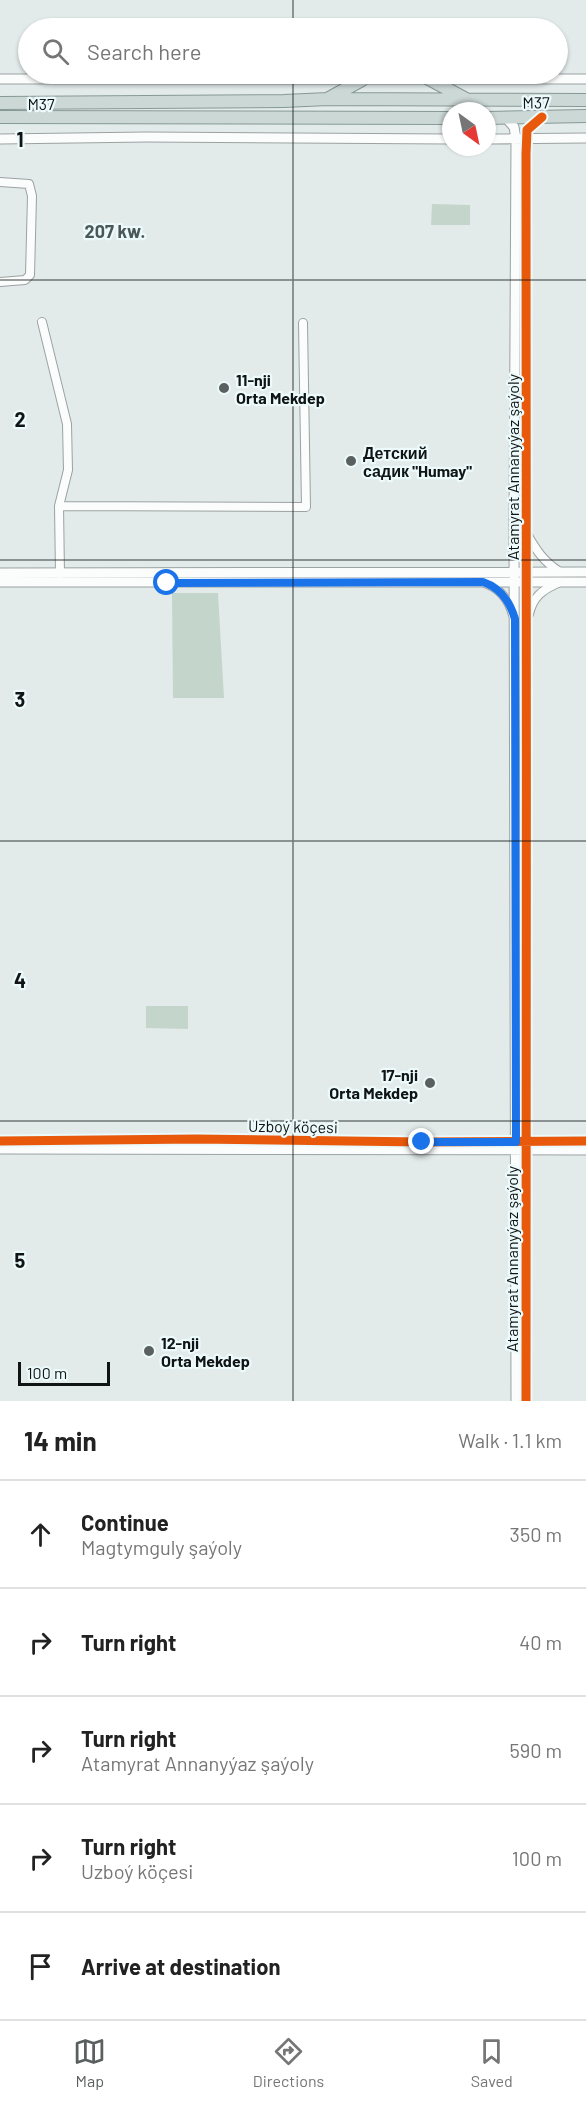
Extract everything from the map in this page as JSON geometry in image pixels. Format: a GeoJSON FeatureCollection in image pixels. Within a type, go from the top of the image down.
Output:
{"type":"FeatureCollection","features":[{"type":"Feature","properties":{"kind":"highway"},"geometry":{"type":"LineString","coordinates":[[328,99],[355,84]]}},
{"type":"Feature","properties":{"kind":"highway"},"geometry":{"type":"LineString","coordinates":[[438,84],[469,101]]}},
{"type":"Feature","properties":{"kind":"highway","name":"M37"},"geometry":{"type":"LineString","coordinates":[[0,103],[261,102],[328,99],[586,100]]}},
{"type":"Feature","properties":{"kind":"highway","name":"M37"},"geometry":{"type":"LineString","coordinates":[[0,117],[442,118]]}},
{"type":"Feature","properties":{"kind":"highway","name":"M37"},"geometry":{"type":"LineString","coordinates":[[496,118],[586,117]]}},
{"type":"Feature","properties":{"kind":"street"},"geometry":{"type":"LineString","coordinates":[[0,79],[18,79]]}},
{"type":"Feature","properties":{"kind":"street"},"geometry":{"type":"LineString","coordinates":[[568,79],[586,79]]}},
{"type":"Feature","properties":{"kind":"street"},"geometry":{"type":"LineString","coordinates":[[521,139],[527,130],[542,117]]}},
{"type":"Feature","properties":{"kind":"street","name":"Atamyrat Annanyýaz şaýoly"},"geometry":{"type":"LineString","coordinates":[[506,118],[521,139],[527,534],[516,1401]]}},
{"type":"Feature","properties":{"kind":"street"},"geometry":{"type":"LineString","coordinates":[[0,139],[147,137],[442,139]]}},
{"type":"Feature","properties":{"kind":"street"},"geometry":{"type":"LineString","coordinates":[[496,139],[586,138]]}},
{"type":"Feature","properties":{"kind":"street","name":"Atamyrat Annanyýaz şaýoly"},"geometry":{"type":"LineString","coordinates":[[521,139],[515,619],[526,1401]]}},
{"type":"Feature","properties":{"kind":"street"},"geometry":{"type":"LineString","coordinates":[[0,182],[29,184],[32,196],[30,274],[25,280],[0,282]]}},
{"type":"Feature","properties":{"kind":"street"},"geometry":{"type":"LineString","coordinates":[[42,322],[68,424],[68,470],[59,506],[60,574]]}},
{"type":"Feature","properties":{"kind":"street"},"geometry":{"type":"LineString","coordinates":[[59,506],[306,507],[303,323]]}},
{"type":"Feature","properties":{"kind":"street"},"geometry":{"type":"LineString","coordinates":[[527,534],[536,551],[560,578]]}},
{"type":"Feature","properties":{"kind":"street"},"geometry":{"type":"LineString","coordinates":[[527,621],[531,603],[537,596],[560,578],[586,572]]}},
{"type":"Feature","properties":{"kind":"street"},"geometry":{"type":"LineString","coordinates":[[0,573],[560,578],[586,582]]}},
{"type":"Feature","properties":{"kind":"street"},"geometry":{"type":"LineString","coordinates":[[0,582],[483,582],[515,578]]}},
{"type":"Feature","properties":{"kind":"street"},"geometry":{"type":"LineString","coordinates":[[483,582],[500,592],[512,608],[515,619]]}},
{"type":"Feature","properties":{"kind":"street","name":"Uzboý köçesi"},"geometry":{"type":"LineString","coordinates":[[0,1141],[197,1139],[521,1146],[586,1150]]}},
{"type":"Feature","properties":{"kind":"street","name":"Uzboý köçesi"},"geometry":{"type":"LineString","coordinates":[[0,1149],[521,1146],[586,1141]]}},
{"type":"Feature","properties":{"kind":"green space"},"geometry":{"type":"Polygon","coordinates":[[[432,204],[470,205],[470,225],[431,225],[432,204]]]}},
{"type":"Feature","properties":{"kind":"green space"},"geometry":{"type":"Polygon","coordinates":[[[172,593],[218,593],[224,698],[173,698],[172,593]]]}},
{"type":"Feature","properties":{"kind":"green space"},"geometry":{"type":"Polygon","coordinates":[[[146,1006],[188,1006],[188,1029],[146,1028],[146,1006]]]}},
{"type":"Feature","properties":{"kind":"cycle path"},"geometry":{"type":"LineString","coordinates":[[526,1401],[526,154],[527,130],[542,117]]}},
{"type":"Feature","properties":{"kind":"cycle path"},"geometry":{"type":"LineString","coordinates":[[0,1141],[197,1139],[422,1142],[586,1141]]}},
{"type":"Feature","properties":{"kind":"place","name":"11-nji Orta Mekdep"},"geometry":{"type":"Point","coordinates":[224,388]}},
{"type":"Feature","properties":{"kind":"place","name":"Детский садик \"Humay\""},"geometry":{"type":"Point","coordinates":[351,461]}},
{"type":"Feature","properties":{"kind":"place","name":"17-nji Orta Mekdep"},"geometry":{"type":"Point","coordinates":[430,1083]}},
{"type":"Feature","properties":{"kind":"place","name":"12-nji Orta Mekdep"},"geometry":{"type":"Point","coordinates":[149,1351]}},
{"type":"Feature","properties":{"kind":"district","name":"207 kw."},"geometry":{"type":"Point","coordinates":[115,231]}},
{"type":"Feature","properties":{"kind":"route"},"geometry":{"type":"LineString","coordinates":[[167,583],[483,582],[500,592],[512,608],[515,619],[516,1142],[422,1142]]}}]}
